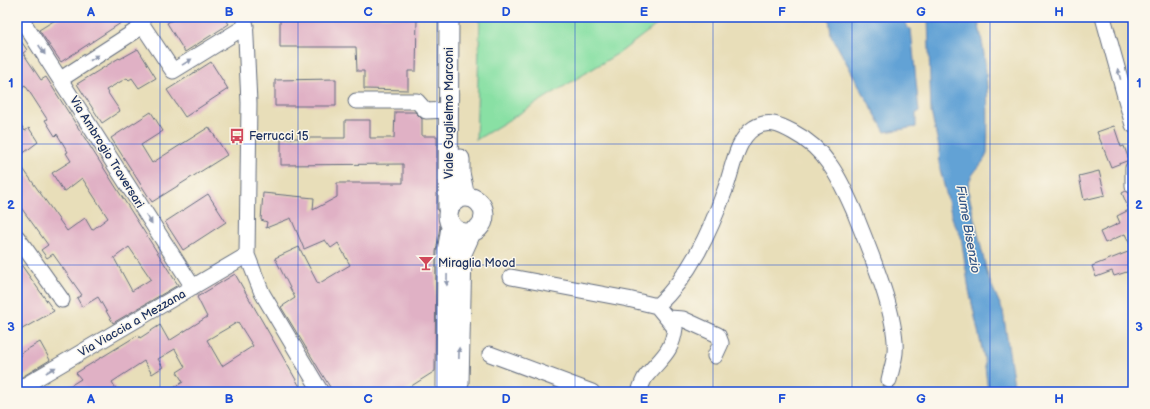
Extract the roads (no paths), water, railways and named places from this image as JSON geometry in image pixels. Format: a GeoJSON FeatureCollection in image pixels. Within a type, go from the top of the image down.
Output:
{"type":"FeatureCollection","features":[{"type":"Feature","properties":{"kind":"main road","name":"Viale Guglielmo Marconi"},"geometry":{"type":"LineString","coordinates":[[446,392],[447,252],[451,227],[448,222],[449,17]]}},
{"type":"Feature","properties":{"kind":"main road","name":"Viale Guglielmo Marconi"},"geometry":{"type":"LineString","coordinates":[[462,17],[460,173],[465,197]]}},
{"type":"Feature","properties":{"kind":"main road"},"geometry":{"type":"LineString","coordinates":[[448,209],[453,202],[465,197],[476,200],[482,208],[484,214],[480,228],[470,233],[462,234],[451,227]]}},
{"type":"Feature","properties":{"kind":"main road"},"geometry":{"type":"LineString","coordinates":[[459,392],[462,253],[470,233]]}},
{"type":"Feature","properties":{"kind":"street","name":"Via Ambrogio Traversari"},"geometry":{"type":"LineString","coordinates":[[20,17],[193,287]]}},
{"type":"Feature","properties":{"kind":"street"},"geometry":{"type":"LineString","coordinates":[[1103,17],[1133,125]]}},
{"type":"Feature","properties":{"kind":"street"},"geometry":{"type":"LineString","coordinates":[[61,79],[143,26],[173,71],[246,21]]}},
{"type":"Feature","properties":{"kind":"street"},"geometry":{"type":"LineString","coordinates":[[246,21],[249,103],[247,255],[262,293],[321,392]]}},
{"type":"Feature","properties":{"kind":"street"},"geometry":{"type":"LineString","coordinates":[[356,101],[417,101],[426,111],[448,110]]}},
{"type":"Feature","properties":{"kind":"street"},"geometry":{"type":"LineString","coordinates":[[657,306],[669,295],[697,256],[726,190],[738,149],[752,129],[765,123],[780,125],[805,138],[822,153],[841,180],[882,285],[888,308],[895,352],[889,380]]}},
{"type":"Feature","properties":{"kind":"street"},"geometry":{"type":"LineString","coordinates":[[1133,168],[1133,186]]}},
{"type":"Feature","properties":{"kind":"street"},"geometry":{"type":"LineString","coordinates":[[17,237],[62,300]]}},
{"type":"Feature","properties":{"kind":"street","name":"Via Viaccia a Mezzana"},"geometry":{"type":"LineString","coordinates":[[17,390],[247,255]]}},
{"type":"Feature","properties":{"kind":"street"},"geometry":{"type":"LineString","coordinates":[[511,277],[628,299],[657,306],[669,318],[675,328],[673,342],[658,365],[646,376],[639,392]]}},
{"type":"Feature","properties":{"kind":"street"},"geometry":{"type":"LineString","coordinates":[[669,318],[683,319],[718,335],[721,343],[715,356]]}},
{"type":"Feature","properties":{"kind":"street"},"geometry":{"type":"LineString","coordinates":[[490,354],[592,392]]}},
{"type":"Feature","properties":{"kind":"water"},"geometry":{"type":"Polygon","coordinates":[[[829,17],[905,17],[907,28],[911,29],[919,112],[916,113],[916,127],[885,132],[831,35],[829,17]]]}},
{"type":"Feature","properties":{"kind":"water","name":"Fiume Bisenzio"},"geometry":{"type":"Polygon","coordinates":[[[928,17],[977,17],[981,33],[987,85],[987,154],[972,175],[968,191],[988,277],[1003,311],[1015,392],[988,392],[984,358],[969,290],[961,236],[953,221],[940,169],[939,147],[931,112],[928,17]]]}},
{"type":"Feature","properties":{"kind":"place","name":"Ferrucci 15"},"geometry":{"type":"Point","coordinates":[237,136]}},
{"type":"Feature","properties":{"kind":"place","name":"Miraglia Mood"},"geometry":{"type":"Point","coordinates":[426,263]}}]}
